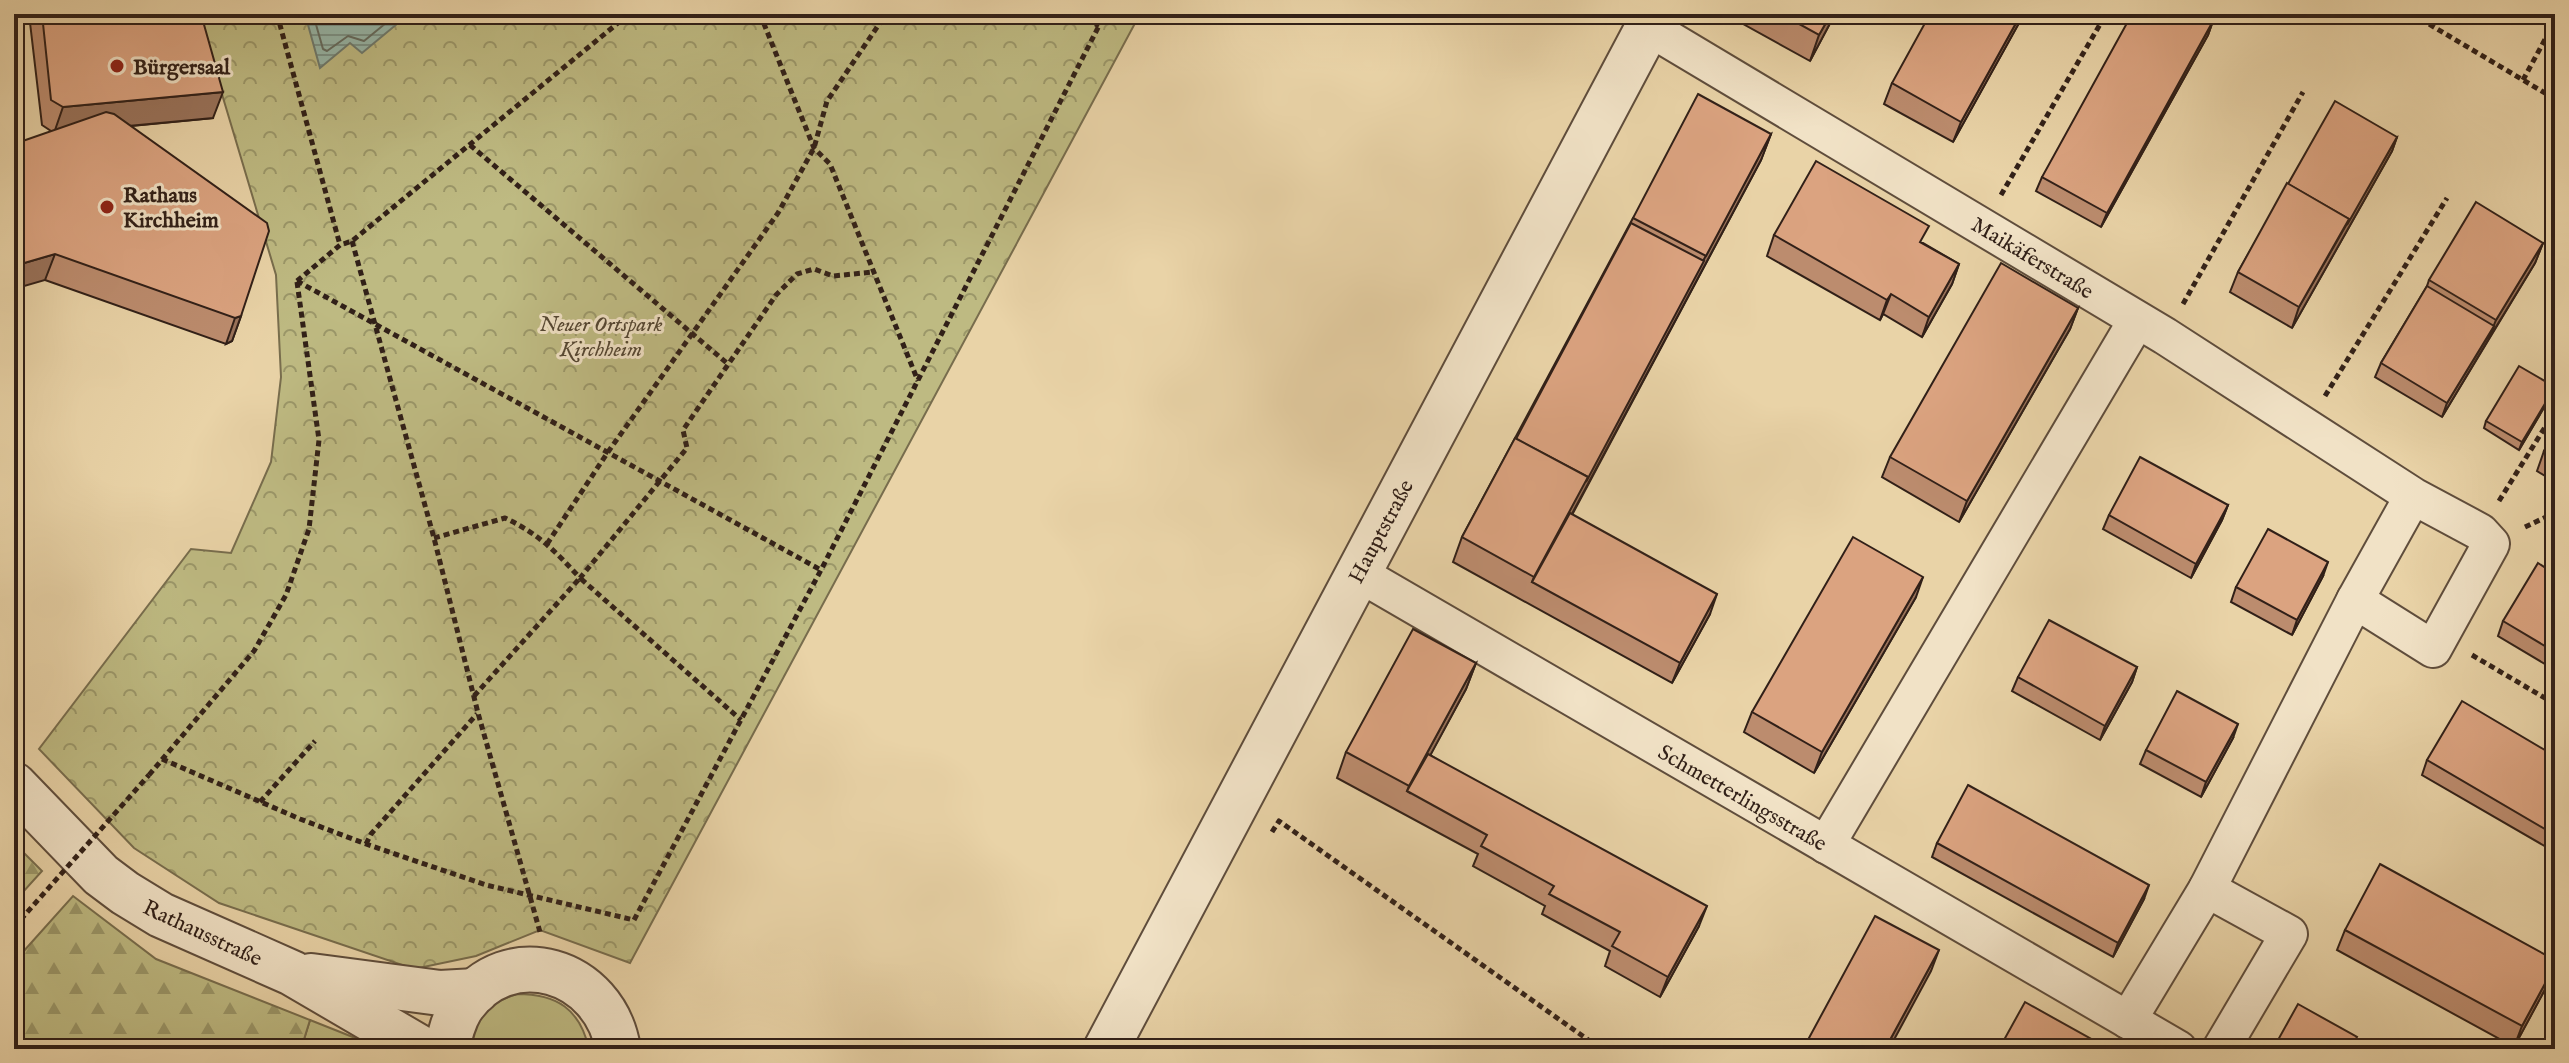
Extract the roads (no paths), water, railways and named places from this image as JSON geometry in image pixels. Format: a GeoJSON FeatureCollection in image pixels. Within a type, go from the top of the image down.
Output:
{"type":"FeatureCollection","features":[{"type":"Feature","properties":{"kind":"street","name":"Maikäferstraße"},"geometry":{"type":"LineString","coordinates":[[1651,21],[2151,328],[2413,496],[2480,532],[2491,544],[2433,649],[2355,600]]}},
{"type":"Feature","properties":{"kind":"street","name":"Hauptstraße"},"geometry":{"type":"LineString","coordinates":[[1106,1049],[1651,21]]}},
{"type":"Feature","properties":{"kind":"street"},"geometry":{"type":"LineString","coordinates":[[1826,845],[2151,328]]}},
{"type":"Feature","properties":{"kind":"street"},"geometry":{"type":"LineString","coordinates":[[2128,1020],[2207,889],[2355,600],[2413,496]]}},
{"type":"Feature","properties":{"kind":"street","name":"Schmetterlingsstraße"},"geometry":{"type":"LineString","coordinates":[[1358,573],[2178,1049]]}},
{"type":"Feature","properties":{"kind":"street","name":"Rathausstraße"},"geometry":{"type":"LineString","coordinates":[[14,785],[101,875],[125,893],[161,915],[292,973],[422,1049]]}},
{"type":"Feature","properties":{"kind":"street"},"geometry":{"type":"LineString","coordinates":[[2207,889],[2289,934],[2221,1049]]}},
{"type":"Feature","properties":{"kind":"street"},"geometry":{"type":"LineString","coordinates":[[447,1049],[456,1018],[476,991],[492,980],[530,970],[568,977],[599,1001],[610,1017],[618,1049]]}},
{"type":"Feature","properties":{"kind":"street","name":"Rathausstraße"},"geometry":{"type":"LineString","coordinates":[[292,973],[440,993],[476,991]]}},
{"type":"Feature","properties":{"kind":"water"},"geometry":{"type":"Polygon","coordinates":[[[305,14],[409,14],[362,53],[350,43],[320,68],[305,14]]]}},
{"type":"Feature","properties":{"kind":"place","name":"Bürgersaal"},"geometry":{"type":"Point","coordinates":[117,66]}},
{"type":"Feature","properties":{"kind":"place","name":"Rathaus Kirchheim"},"geometry":{"type":"Point","coordinates":[107,207]}},
{"type":"Feature","properties":{"kind":"park label","name":"Neuer Ortspark Kirchheim"},"geometry":{"type":"Point","coordinates":[601,336]}}]}
